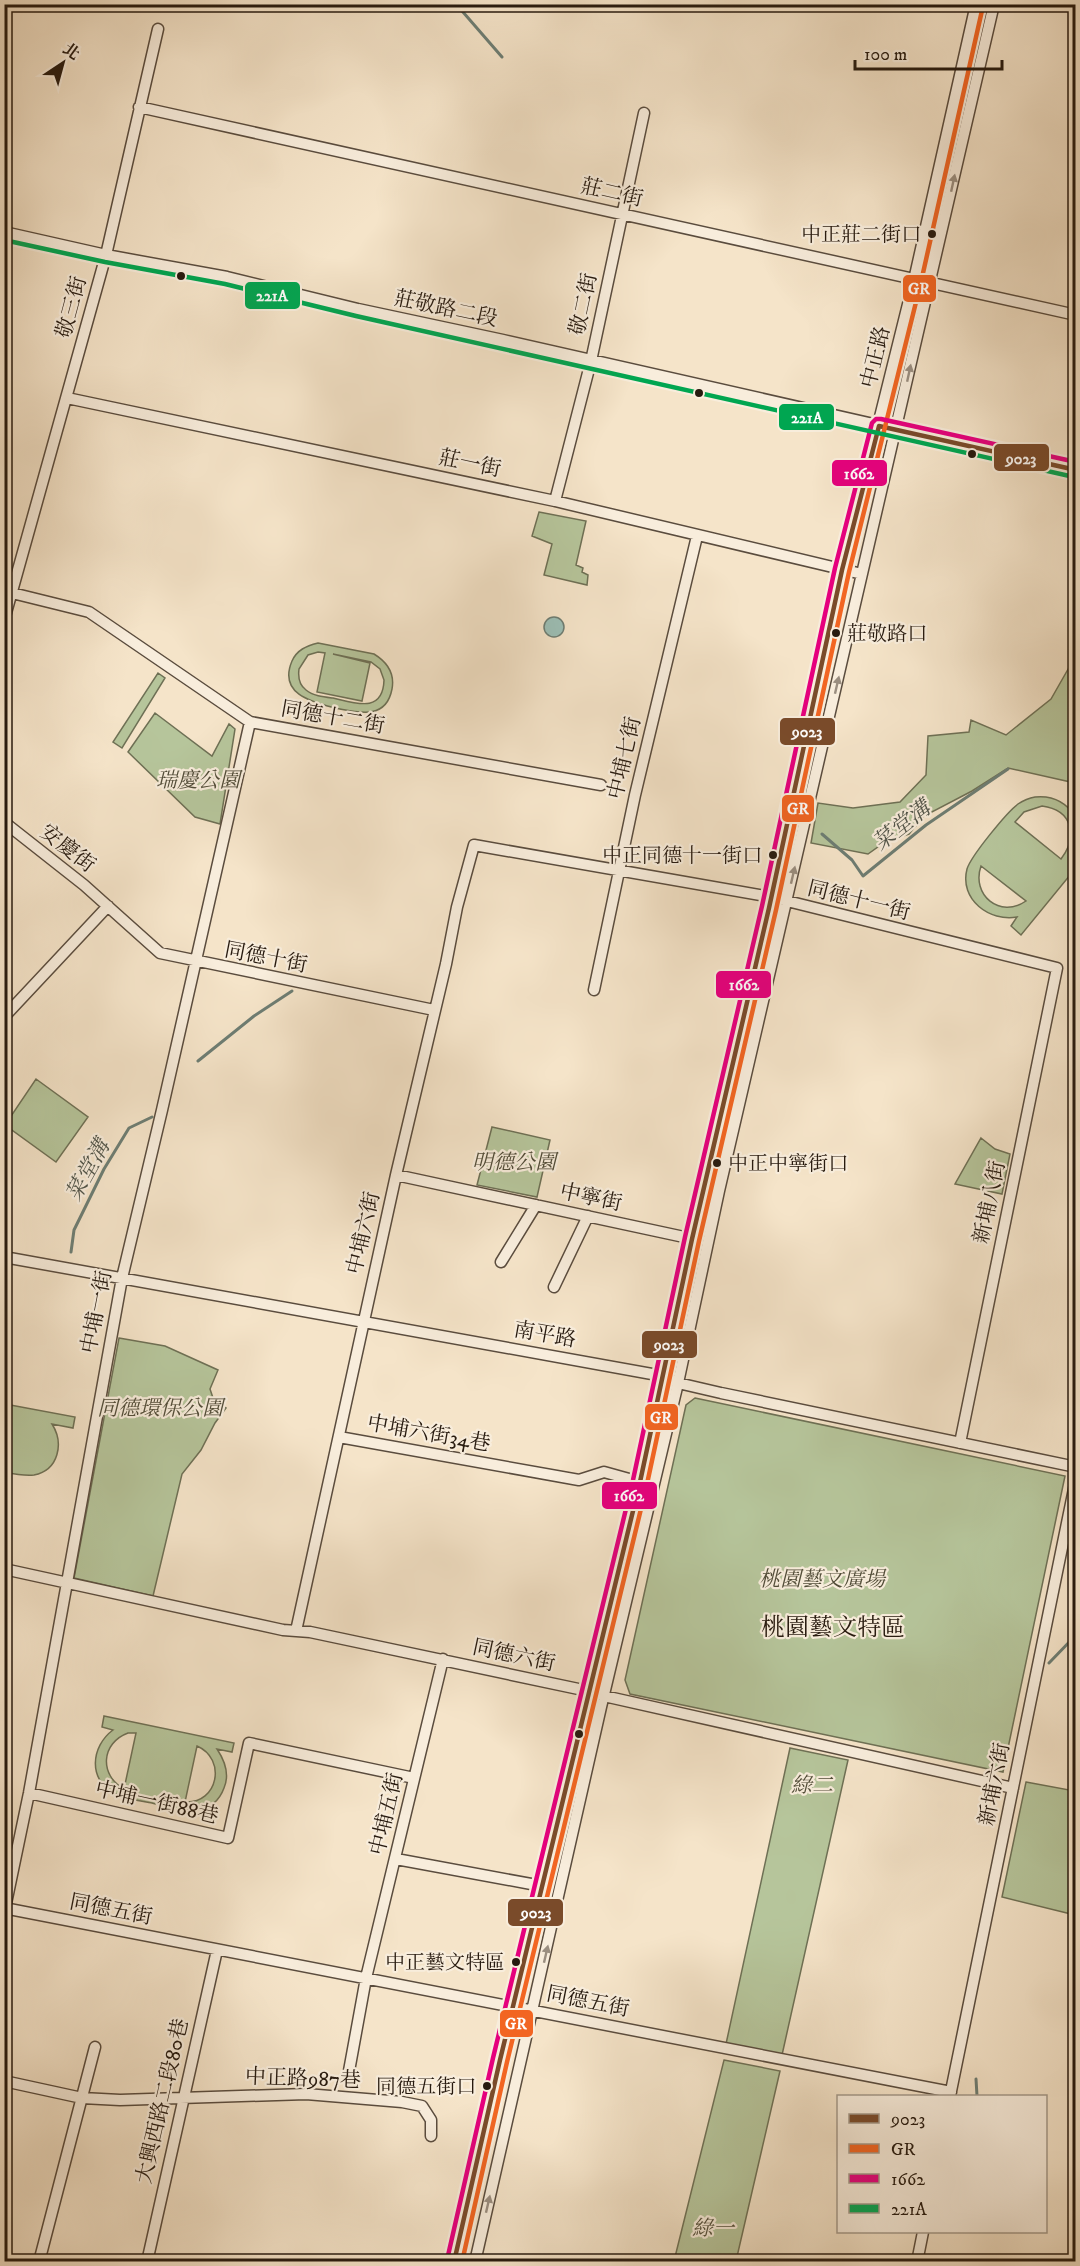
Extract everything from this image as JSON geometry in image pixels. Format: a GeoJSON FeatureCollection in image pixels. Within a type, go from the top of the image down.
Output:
{"type":"FeatureCollection","features":[{"type":"Feature","properties":{"kind":"street","name":"中正路"},"geometry":{"type":"LineString","coordinates":[[454,2262],[588,1691],[640,1482],[842,570],[914,280],[976,4]]}},
{"type":"Feature","properties":{"kind":"street","name":"中正路"},"geometry":{"type":"LineString","coordinates":[[475,2262],[678,1383],[707,1242],[994,4]]}},
{"type":"Feature","properties":{"kind":"street","name":"敬三街"},"geometry":{"type":"LineString","coordinates":[[4,620],[8,592],[67,398],[106,255],[158,29]]}},
{"type":"Feature","properties":{"kind":"street","name":"莊二街"},"geometry":{"type":"LineString","coordinates":[[140,107],[1076,315]]}},
{"type":"Feature","properties":{"kind":"street","name":"敬二街"},"geometry":{"type":"LineString","coordinates":[[555,501],[591,361],[644,113]]}},
{"type":"Feature","properties":{"kind":"street","name":"莊敬路二段"},"geometry":{"type":"LineString","coordinates":[[4,232],[106,255],[227,277],[358,309],[1076,470]]}},
{"type":"Feature","properties":{"kind":"street","name":"莊一街"},"geometry":{"type":"LineString","coordinates":[[67,398],[555,501],[862,574]]}},
{"type":"Feature","properties":{"kind":"street","name":"中埔七街"},"geometry":{"type":"LineString","coordinates":[[594,990],[696,536]]}},
{"type":"Feature","properties":{"kind":"street","name":"同德十二街"},"geometry":{"type":"LineString","coordinates":[[8,592],[89,612],[250,722],[601,785]]}},
{"type":"Feature","properties":{"kind":"street","name":"中埔一街"},"geometry":{"type":"LineString","coordinates":[[5,1910],[29,1793],[122,1278],[250,722]]}},
{"type":"Feature","properties":{"kind":"street","name":"安慶街"},"geometry":{"type":"LineString","coordinates":[[4,822],[108,906]]}},
{"type":"Feature","properties":{"kind":"street","name":"同德十一街"},"geometry":{"type":"LineString","coordinates":[[474,845],[771,897],[1057,968]]}},
{"type":"Feature","properties":{"kind":"street","name":"中埔六街"},"geometry":{"type":"LineString","coordinates":[[296,1631],[396,1175],[457,908],[474,845]]}},
{"type":"Feature","properties":{"kind":"street","name":"同德十街"},"geometry":{"type":"LineString","coordinates":[[108,906],[160,953],[434,1010]]}},
{"type":"Feature","properties":{"kind":"street"},"geometry":{"type":"LineString","coordinates":[[4,1017],[108,906]]}},
{"type":"Feature","properties":{"kind":"street","name":"新埔八街"},"geometry":{"type":"LineString","coordinates":[[960,1443],[1057,968]]}},
{"type":"Feature","properties":{"kind":"street","name":"中寧街"},"geometry":{"type":"LineString","coordinates":[[396,1175],[707,1242]]}},
{"type":"Feature","properties":{"kind":"street"},"geometry":{"type":"LineString","coordinates":[[501,1262],[536,1205]]}},
{"type":"Feature","properties":{"kind":"street"},"geometry":{"type":"LineString","coordinates":[[554,1287],[588,1216]]}},
{"type":"Feature","properties":{"kind":"street","name":"南平路"},"geometry":{"type":"LineString","coordinates":[[4,1257],[663,1376],[678,1383],[1076,1467]]}},
{"type":"Feature","properties":{"kind":"street","name":"中埔六街34巷"},"geometry":{"type":"LineString","coordinates":[[339,1437],[579,1480],[604,1472],[640,1482]]}},
{"type":"Feature","properties":{"kind":"street","name":"新埔六街"},"geometry":{"type":"LineString","coordinates":[[951,2094],[1076,1479]]}},
{"type":"Feature","properties":{"kind":"street","name":"同德六街"},"geometry":{"type":"LineString","coordinates":[[4,1569],[283,1630],[310,1632],[443,1659],[788,1739],[1013,1788]]}},
{"type":"Feature","properties":{"kind":"street","name":"中埔五街"},"geometry":{"type":"LineString","coordinates":[[349,2071],[366,1978],[443,1659]]}},
{"type":"Feature","properties":{"kind":"street","name":"中埔一街88巷"},"geometry":{"type":"LineString","coordinates":[[29,1793],[228,1838],[249,1743],[414,1779]]}},
{"type":"Feature","properties":{"kind":"street"},"geometry":{"type":"LineString","coordinates":[[396,1859],[542,1886]]}},
{"type":"Feature","properties":{"kind":"street","name":"同德五街"},"geometry":{"type":"LineString","coordinates":[[5,1910],[366,1978],[951,2094]]}},
{"type":"Feature","properties":{"kind":"street","name":"大興西路二段80巷"},"geometry":{"type":"LineString","coordinates":[[147,2262],[182,2097],[217,1950]]}},
{"type":"Feature","properties":{"kind":"street"},"geometry":{"type":"LineString","coordinates":[[39,2262],[95,2047]]}},
{"type":"Feature","properties":{"kind":"street","name":"中正路987巷"},"geometry":{"type":"LineString","coordinates":[[4,2081],[82,2098],[120,2100],[306,2094],[402,2103],[422,2106],[431,2120],[431,2136]]}},
{"type":"Feature","properties":{"kind":"street"},"geometry":{"type":"LineString","coordinates":[[917,2262],[923,2233]]}},
{"type":"Feature","properties":{"kind":"green space"},"geometry":{"type":"Polygon","coordinates":[[[539,512],[586,521],[576,565],[583,568],[582,572],[588,575],[587,585],[544,575],[552,544],[532,536],[539,512]]]}},
{"type":"Feature","properties":{"kind":"green space"},"geometry":{"type":"Polygon","coordinates":[[[318,643],[374,654],[383,661],[389,668],[393,683],[389,699],[384,706],[370,712],[335,708],[308,699],[293,689],[289,672],[294,657],[299,651],[318,643]],[[318,652],[308,655],[299,669],[300,681],[306,690],[319,696],[366,704],[379,698],[384,680],[380,669],[371,662],[333,654],[370,663],[362,701],[317,692],[325,653],[318,652]]]}},
{"type":"Feature","properties":{"kind":"green space"},"geometry":{"type":"Polygon","coordinates":[[[1075,657],[1075,783],[1008,768],[972,791],[924,816],[909,834],[885,842],[868,854],[811,843],[818,803],[853,808],[900,802],[926,775],[928,736],[969,732],[971,720],[1006,735],[1051,699],[1075,657]]]}},
{"type":"Feature","properties":{"kind":"green space","name":"瑞慶公園"},"geometry":{"type":"Polygon","coordinates":[[[158,673],[165,678],[122,748],[113,742],[158,673]]]}},
{"type":"Feature","properties":{"kind":"green space","name":"瑞慶公園"},"geometry":{"type":"Polygon","coordinates":[[[155,713],[212,756],[229,724],[235,729],[220,824],[195,817],[128,752],[155,713]]]}},
{"type":"Feature","properties":{"kind":"green space"},"geometry":{"type":"Polygon","coordinates":[[[1033,797],[1048,797],[1058,801],[1068,807],[1076,817],[1075,869],[1021,935],[1011,926],[1017,917],[1007,918],[987,912],[972,899],[966,880],[970,863],[990,835],[1018,804],[1033,797]],[[1042,806],[1024,812],[1015,822],[1061,859],[1070,842],[1069,826],[1060,813],[1042,806]],[[981,866],[980,886],[990,901],[1007,907],[1026,901],[981,866]]]}},
{"type":"Feature","properties":{"kind":"green space"},"geometry":{"type":"Polygon","coordinates":[[[36,1079],[88,1117],[56,1162],[5,1125],[36,1079]]]}},
{"type":"Feature","properties":{"kind":"green space","name":"明德公園"},"geometry":{"type":"Polygon","coordinates":[[[492,1127],[550,1140],[537,1197],[477,1185],[492,1127]]]}},
{"type":"Feature","properties":{"kind":"green space"},"geometry":{"type":"Polygon","coordinates":[[[981,1138],[995,1149],[1010,1154],[1002,1194],[955,1184],[981,1138]]]}},
{"type":"Feature","properties":{"kind":"green space","name":"同德環保公園"},"geometry":{"type":"Polygon","coordinates":[[[119,1338],[165,1346],[218,1370],[210,1389],[214,1401],[226,1408],[201,1450],[182,1474],[153,1596],[74,1578],[119,1338]]]}},
{"type":"Feature","properties":{"kind":"green space","name":"桃園藝文廣場"},"geometry":{"type":"Polygon","coordinates":[[[695,1398],[1065,1476],[1003,1772],[630,1694],[625,1680],[686,1405],[695,1398]]]}},
{"type":"Feature","properties":{"kind":"green space"},"geometry":{"type":"Polygon","coordinates":[[[5,1404],[75,1417],[73,1428],[52,1424],[56,1431],[58,1447],[54,1462],[49,1468],[34,1475],[5,1472],[5,1404]]]}},
{"type":"Feature","properties":{"kind":"green space"},"geometry":{"type":"Polygon","coordinates":[[[104,1716],[234,1743],[232,1752],[217,1749],[227,1773],[224,1788],[211,1805],[193,1810],[172,1808],[116,1794],[100,1781],[95,1763],[100,1745],[113,1730],[102,1727],[104,1716]],[[128,1733],[112,1744],[106,1760],[110,1776],[124,1789],[136,1733],[128,1733]],[[197,1746],[185,1802],[196,1801],[205,1796],[215,1780],[212,1761],[206,1752],[197,1746]]]}},
{"type":"Feature","properties":{"kind":"green space","name":"綠二"},"geometry":{"type":"Polygon","coordinates":[[[790,1748],[848,1760],[782,2055],[726,2044],[790,1748]]]}},
{"type":"Feature","properties":{"kind":"green space"},"geometry":{"type":"Polygon","coordinates":[[[1026,1782],[1075,1791],[1075,1915],[1002,1897],[1026,1782]]]}},
{"type":"Feature","properties":{"kind":"green space","name":"綠一"},"geometry":{"type":"Polygon","coordinates":[[[724,2060],[780,2071],[736,2261],[674,2261],[724,2060]]]}},
{"type":"Feature","properties":{"kind":"water"},"geometry":{"type":"Polygon","coordinates":[[[554,617],[561,620],[564,627],[561,634],[554,637],[547,634],[544,627],[547,620],[554,617]]]}},
{"type":"Feature","properties":{"kind":"waterway"},"geometry":{"type":"LineString","coordinates":[[456,4],[502,57]]}},
{"type":"Feature","properties":{"kind":"waterway","name":"菜堂溝"},"geometry":{"type":"LineString","coordinates":[[822,834],[852,860],[863,876],[926,825],[1008,769]]}},
{"type":"Feature","properties":{"kind":"waterway","name":"菜堂溝"},"geometry":{"type":"LineString","coordinates":[[198,1061],[254,1016],[292,991]]}},
{"type":"Feature","properties":{"kind":"waterway","name":"菜堂溝"},"geometry":{"type":"LineString","coordinates":[[71,1252],[74,1230],[104,1169],[129,1128],[152,1117]]}},
{"type":"Feature","properties":{"kind":"waterway"},"geometry":{"type":"LineString","coordinates":[[1049,1663],[1076,1635]]}},
{"type":"Feature","properties":{"kind":"waterway"},"geometry":{"type":"LineString","coordinates":[[976,2079],[977,2095]]}},
{"type":"Feature","properties":{"kind":"transit line","name":"GR"},"geometry":{"type":"LineString","coordinates":[[462,2262],[507,2062],[647,1484],[699,1241],[776,910],[849,572],[921,282],[983,6]]}},
{"type":"Feature","properties":{"kind":"transit line","name":"221A"},"geometry":{"type":"LineString","coordinates":[[4,240],[105,262],[225,284],[356,316],[1074,477]]}},
{"type":"Feature","properties":{"kind":"transit line","name":"1662"},"geometry":{"type":"LineString","coordinates":[[447,2260],[493,2058],[633,1480],[685,1237],[762,906],[835,568],[872,423],[876,419],[881,419],[1076,462]]}},
{"type":"Feature","properties":{"kind":"transit line","name":"9023"},"geometry":{"type":"LineString","coordinates":[[879,426],[1076,470]]}},
{"type":"Feature","properties":{"kind":"transit line","name":"9023"},"geometry":{"type":"LineString","coordinates":[[454,2262],[500,2060],[640,1482],[692,1239],[769,908],[842,570],[879,426]]}},
{"type":"Feature","properties":{"kind":"place","name":"中正莊二街口"},"geometry":{"type":"Point","coordinates":[932,234]}},
{"type":"Feature","properties":{"kind":"place","name":"莊敬路口"},"geometry":{"type":"Point","coordinates":[836,633]}},
{"type":"Feature","properties":{"kind":"place","name":"中正同德十一街口"},"geometry":{"type":"Point","coordinates":[773,855]}},
{"type":"Feature","properties":{"kind":"place","name":"中正中寧街口"},"geometry":{"type":"Point","coordinates":[717,1163]}},
{"type":"Feature","properties":{"kind":"place","name":"中正藝文特區"},"geometry":{"type":"Point","coordinates":[516,1962]}},
{"type":"Feature","properties":{"kind":"place","name":"同德五街口"},"geometry":{"type":"Point","coordinates":[487,2086]}},
{"type":"Feature","properties":{"kind":"district","name":"桃園藝文特區"},"geometry":{"type":"Point","coordinates":[833,1627]}}]}
